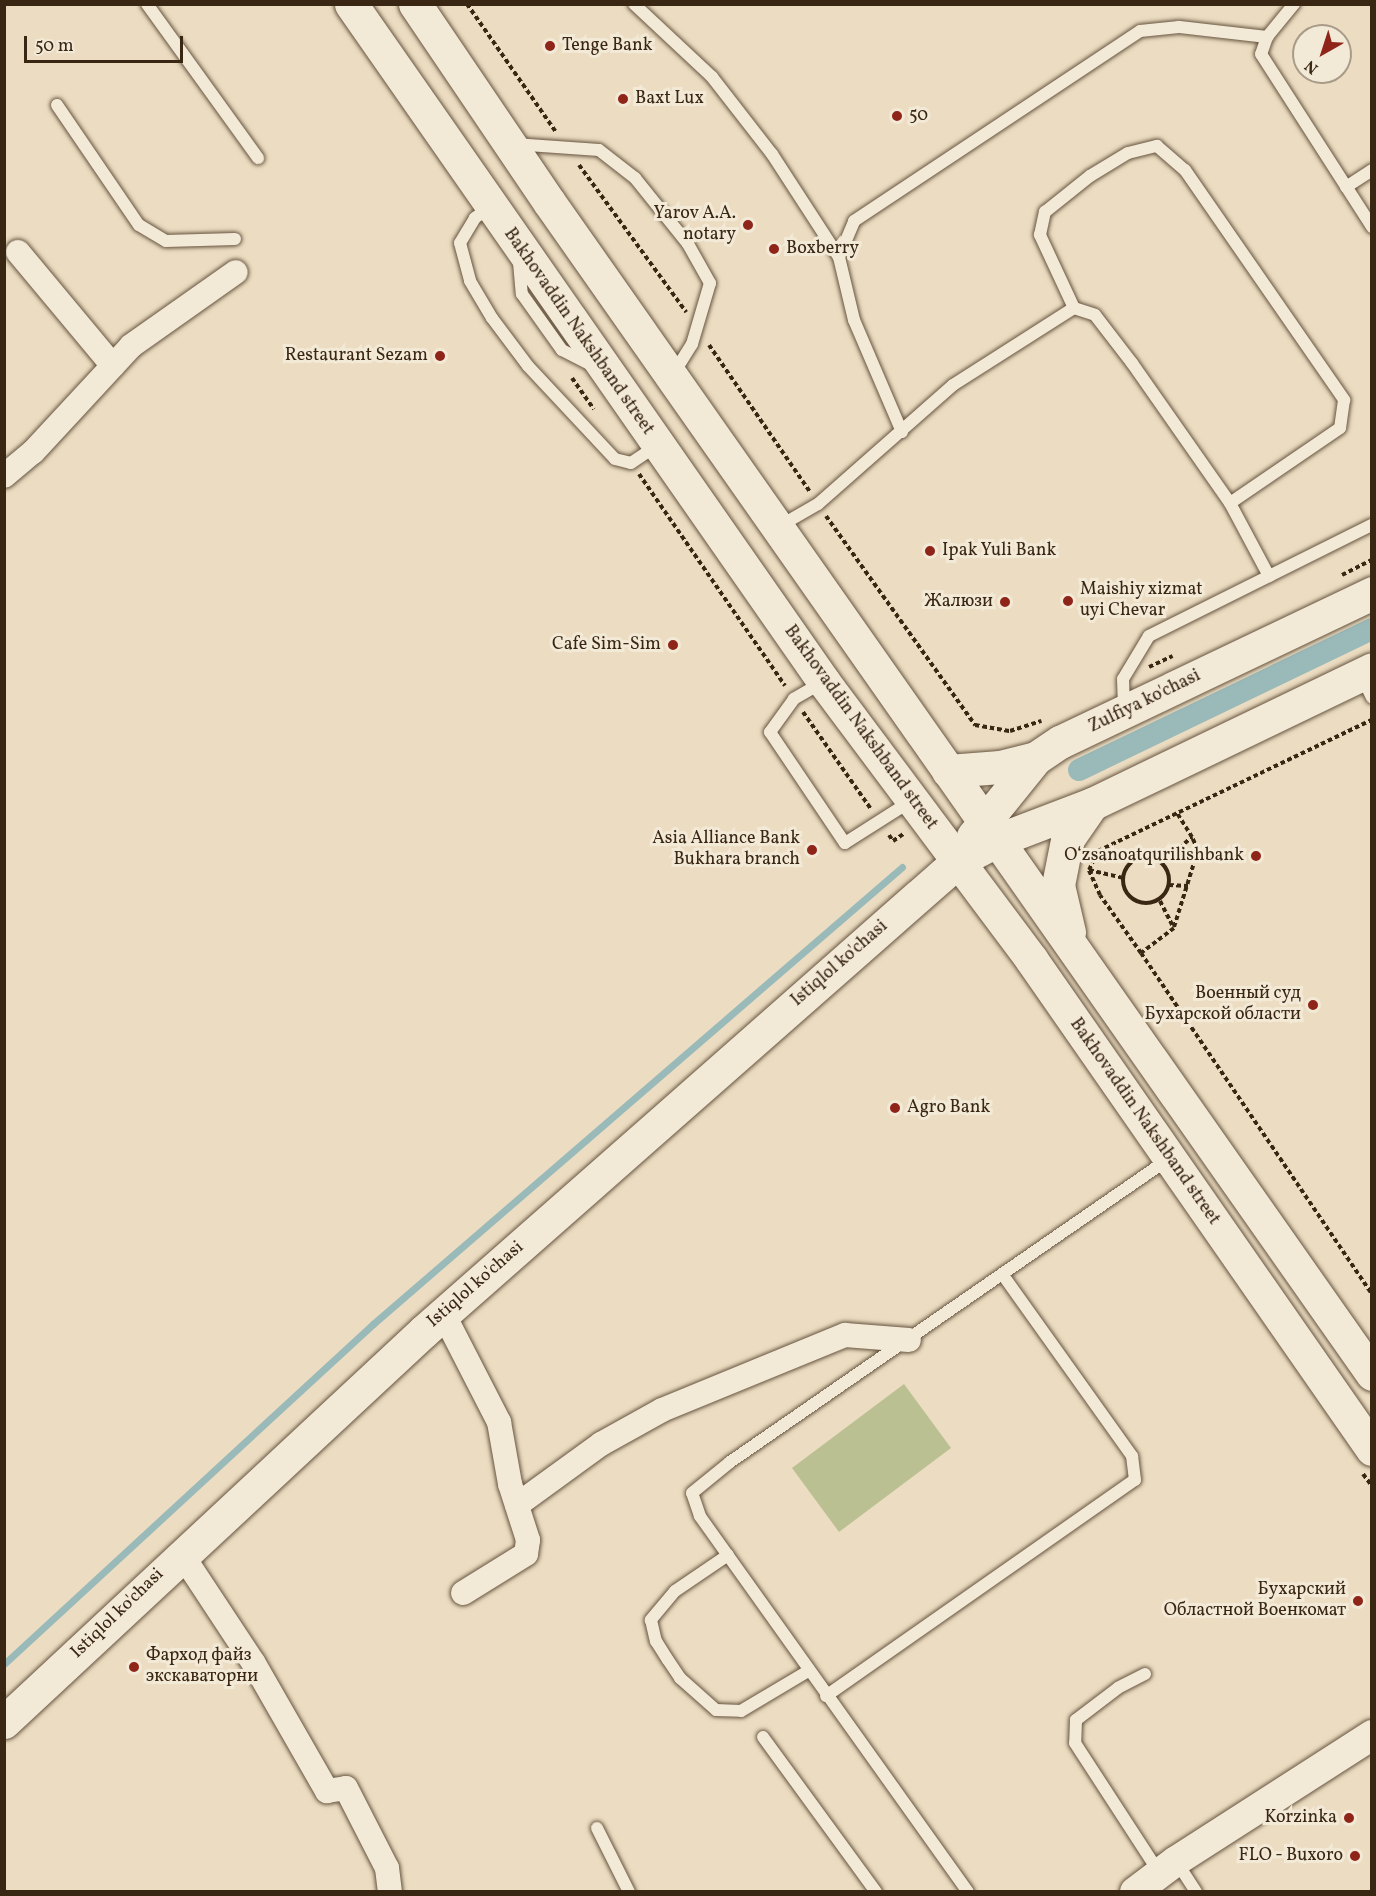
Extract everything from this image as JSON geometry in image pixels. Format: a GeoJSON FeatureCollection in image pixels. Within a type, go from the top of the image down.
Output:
{"type":"FeatureCollection","features":[{"type":"Feature","properties":{"kind":"main road","name":"Bakhovaddin Nakshband street"},"geometry":{"type":"LineString","coordinates":[[351,4],[824,682],[958,861],[1170,1158],[1371,1449]]}},
{"type":"Feature","properties":{"kind":"main road"},"geometry":{"type":"LineString","coordinates":[[415,4],[777,528],[991,830],[1074,954],[1371,1374]]}},
{"type":"Feature","properties":{"kind":"main road","name":"Zulfiya ko'chasi"},"geometry":{"type":"LineString","coordinates":[[991,830],[1036,758],[1060,742],[1371,593]]}},
{"type":"Feature","properties":{"kind":"main road"},"geometry":{"type":"LineString","coordinates":[[991,830],[1092,804],[1368,680]]}},
{"type":"Feature","properties":{"kind":"main road"},"geometry":{"type":"LineString","coordinates":[[948,771],[1000,767],[1036,758]]}},
{"type":"Feature","properties":{"kind":"main road"},"geometry":{"type":"LineString","coordinates":[[1074,954],[1058,885],[1067,840],[1092,804]]}},
{"type":"Feature","properties":{"kind":"main road","name":"Istiqlol ko'chasi"},"geometry":{"type":"LineString","coordinates":[[4,1722],[181,1553],[443,1313],[991,830]]}},
{"type":"Feature","properties":{"kind":"street"},"geometry":{"type":"LineString","coordinates":[[18,252],[113,366]]}},
{"type":"Feature","properties":{"kind":"street"},"geometry":{"type":"LineString","coordinates":[[4,476],[33,452],[131,346],[236,272]]}},
{"type":"Feature","properties":{"kind":"street"},"geometry":{"type":"LineString","coordinates":[[443,1313],[499,1422],[517,1505],[528,1540],[526,1554],[463,1593]]}},
{"type":"Feature","properties":{"kind":"street"},"geometry":{"type":"LineString","coordinates":[[517,1505],[601,1444],[662,1410],[845,1335],[909,1340]]}},
{"type":"Feature","properties":{"kind":"street"},"geometry":{"type":"LineString","coordinates":[[181,1553],[241,1642],[327,1791],[346,1788],[387,1868],[390,1892]]}},
{"type":"Feature","properties":{"kind":"street"},"geometry":{"type":"LineString","coordinates":[[1135,1892],[1371,1735]]}},
{"type":"Feature","properties":{"kind":"lane"},"geometry":{"type":"LineString","coordinates":[[147,4],[258,158]]}},
{"type":"Feature","properties":{"kind":"lane"},"geometry":{"type":"LineString","coordinates":[[634,4],[712,77],[772,154],[838,257],[854,320],[902,432]]}},
{"type":"Feature","properties":{"kind":"lane"},"geometry":{"type":"LineString","coordinates":[[1294,4],[1267,37],[1261,54],[1371,227]]}},
{"type":"Feature","properties":{"kind":"lane"},"geometry":{"type":"LineString","coordinates":[[838,257],[854,221],[1140,31],[1179,27],[1267,37]]}},
{"type":"Feature","properties":{"kind":"lane"},"geometry":{"type":"LineString","coordinates":[[57,105],[139,225],[166,241],[235,239]]}},
{"type":"Feature","properties":{"kind":"lane"},"geometry":{"type":"LineString","coordinates":[[510,144],[599,150],[641,184],[688,244],[710,283],[692,344],[673,376]]}},
{"type":"Feature","properties":{"kind":"lane"},"geometry":{"type":"LineString","coordinates":[[1230,503],[1340,428],[1344,400],[1185,170],[1157,146],[1128,153],[1090,176],[1046,212],[1040,235],[1074,308],[1095,315],[1230,503],[1269,576]]}},
{"type":"Feature","properties":{"kind":"lane"},"geometry":{"type":"LineString","coordinates":[[1346,187],[1371,170]]}},
{"type":"Feature","properties":{"kind":"lane"},"geometry":{"type":"LineString","coordinates":[[490,206],[470,224],[460,243],[470,281],[492,318],[528,366],[615,459],[632,463],[658,446]]}},
{"type":"Feature","properties":{"kind":"lane"},"geometry":{"type":"LineString","coordinates":[[777,528],[818,504],[953,385],[1074,308]]}},
{"type":"Feature","properties":{"kind":"lane"},"geometry":{"type":"LineString","coordinates":[[1124,712],[1123,679],[1149,636],[1371,525]]}},
{"type":"Feature","properties":{"kind":"lane"},"geometry":{"type":"LineString","coordinates":[[824,682],[794,699],[770,732],[845,843],[911,801]]}},
{"type":"Feature","properties":{"kind":"lane"},"geometry":{"type":"LineString","coordinates":[[968,1892],[808,1671],[700,1516],[692,1493],[729,1462],[1170,1158]]}},
{"type":"Feature","properties":{"kind":"lane"},"geometry":{"type":"LineString","coordinates":[[826,1696],[1135,1480],[1132,1456],[1003,1275]]}},
{"type":"Feature","properties":{"kind":"lane"},"geometry":{"type":"LineString","coordinates":[[728,1555],[675,1591],[651,1620],[656,1641],[674,1669],[716,1710],[741,1711],[808,1671]]}},
{"type":"Feature","properties":{"kind":"lane"},"geometry":{"type":"LineString","coordinates":[[1145,1674],[1118,1688],[1076,1720],[1074,1743],[1168,1868],[1196,1892]]}},
{"type":"Feature","properties":{"kind":"lane"},"geometry":{"type":"LineString","coordinates":[[763,1737],[871,1889]]}},
{"type":"Feature","properties":{"kind":"lane"},"geometry":{"type":"LineString","coordinates":[[597,1828],[629,1892]]}},
{"type":"Feature","properties":{"kind":"path"},"geometry":{"type":"LineString","coordinates":[[1371,720],[1098,851],[1089,870],[1100,895],[1371,1294]]}},
{"type":"Feature","properties":{"kind":"path"},"geometry":{"type":"LineString","coordinates":[[1141,953],[1174,928],[1198,850],[1177,813]]}},
{"type":"Feature","properties":{"kind":"path"},"geometry":{"type":"LineString","coordinates":[[1162,863],[1192,837]]}},
{"type":"Feature","properties":{"kind":"path"},"geometry":{"type":"LineString","coordinates":[[1143,857],[1155,857],[1162,863],[1169,885],[1160,901],[1146,904],[1134,900],[1126,891],[1125,872],[1143,857]]}},
{"type":"Feature","properties":{"kind":"path"},"geometry":{"type":"LineString","coordinates":[[1089,870],[1124,878]]}},
{"type":"Feature","properties":{"kind":"path"},"geometry":{"type":"LineString","coordinates":[[1169,885],[1188,886]]}},
{"type":"Feature","properties":{"kind":"path"},"geometry":{"type":"LineString","coordinates":[[1160,901],[1174,928]]}},
{"type":"Feature","properties":{"kind":"green space"},"geometry":{"type":"Polygon","coordinates":[[[904,1384],[951,1448],[839,1532],[792,1468],[904,1384]]]}},
{"type":"Feature","properties":{"kind":"waterway"},"geometry":{"type":"LineString","coordinates":[[1079,770],[1372,629]]}},
{"type":"Feature","properties":{"kind":"waterway"},"geometry":{"type":"LineString","coordinates":[[4,1664],[373,1324],[902,867]]}},
{"type":"Feature","properties":{"kind":"place","name":"Tenge Bank"},"geometry":{"type":"Point","coordinates":[550,46]}},
{"type":"Feature","properties":{"kind":"place","name":"Baxt Lux"},"geometry":{"type":"Point","coordinates":[623,99]}},
{"type":"Feature","properties":{"kind":"place","name":"50"},"geometry":{"type":"Point","coordinates":[897,116]}},
{"type":"Feature","properties":{"kind":"place","name":"Yarov A.A. notary"},"geometry":{"type":"Point","coordinates":[748,225]}},
{"type":"Feature","properties":{"kind":"place","name":"Boxberry"},"geometry":{"type":"Point","coordinates":[774,249]}},
{"type":"Feature","properties":{"kind":"place","name":"Restaurant Sezam"},"geometry":{"type":"Point","coordinates":[440,356]}},
{"type":"Feature","properties":{"kind":"place","name":"Ipak Yuli Bank"},"geometry":{"type":"Point","coordinates":[930,551]}},
{"type":"Feature","properties":{"kind":"place","name":"Maishiy xizmat uyi Chevar"},"geometry":{"type":"Point","coordinates":[1068,601]}},
{"type":"Feature","properties":{"kind":"place","name":"Жалюзи"},"geometry":{"type":"Point","coordinates":[1005,602]}},
{"type":"Feature","properties":{"kind":"place","name":"Cafe Sim-Sim"},"geometry":{"type":"Point","coordinates":[673,645]}},
{"type":"Feature","properties":{"kind":"place","name":"Asia Alliance Bank Bukhara branch"},"geometry":{"type":"Point","coordinates":[812,850]}},
{"type":"Feature","properties":{"kind":"place","name":"Oʻzsanoatqurilishbank"},"geometry":{"type":"Point","coordinates":[1256,856]}},
{"type":"Feature","properties":{"kind":"place","name":"Военный суд Бухарской области"},"geometry":{"type":"Point","coordinates":[1313,1005]}},
{"type":"Feature","properties":{"kind":"place","name":"Agro Bank"},"geometry":{"type":"Point","coordinates":[895,1108]}},
{"type":"Feature","properties":{"kind":"place","name":"Бухарский Областной Военкомат"},"geometry":{"type":"Point","coordinates":[1358,1601]}},
{"type":"Feature","properties":{"kind":"place","name":"Фарход файз экскаваторни"},"geometry":{"type":"Point","coordinates":[134,1667]}},
{"type":"Feature","properties":{"kind":"place","name":"Korzinka"},"geometry":{"type":"Point","coordinates":[1349,1818]}},
{"type":"Feature","properties":{"kind":"place","name":"FLO - Buxoro"},"geometry":{"type":"Point","coordinates":[1355,1856]}}]}
